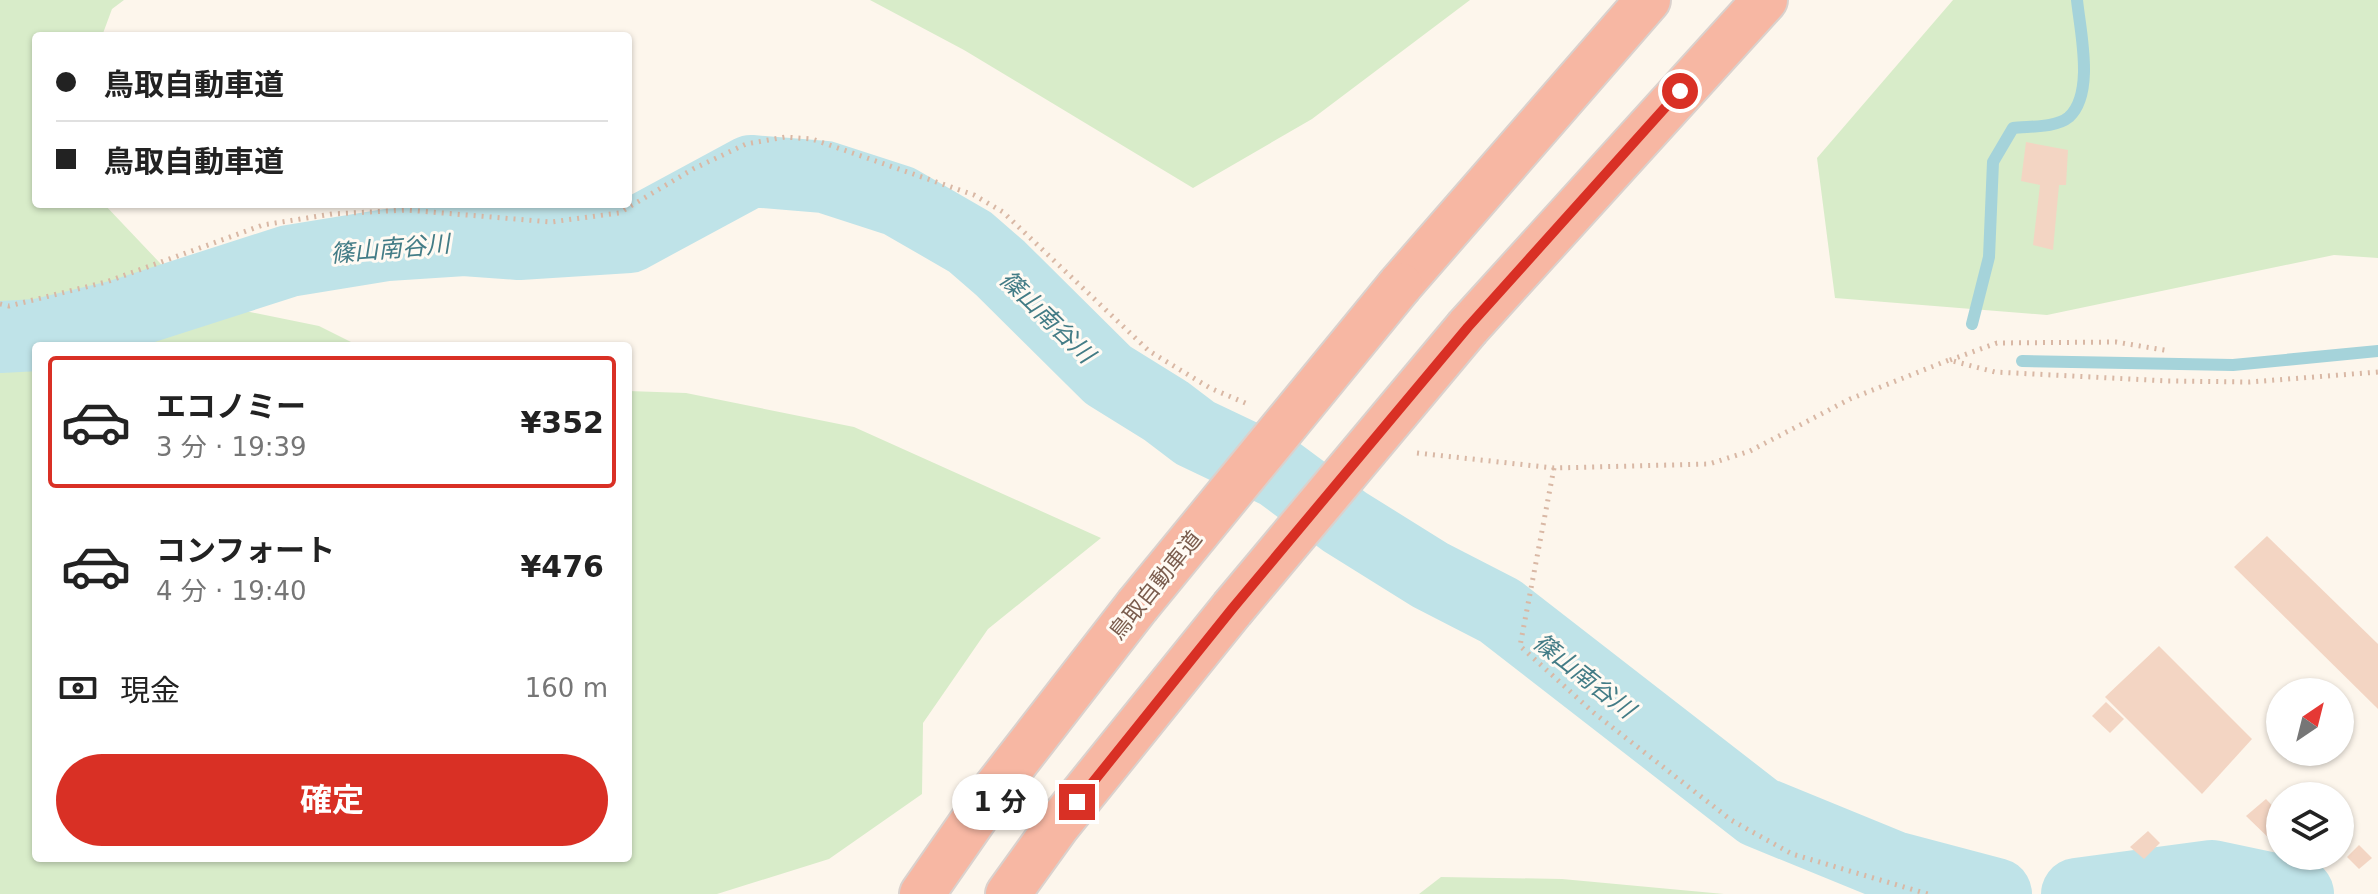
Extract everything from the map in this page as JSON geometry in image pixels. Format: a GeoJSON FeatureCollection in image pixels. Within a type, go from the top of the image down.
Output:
{"type":"FeatureCollection","features":[{"type":"Feature","properties":{"kind":"highway","name":"鳥取自動車道"},"geometry":{"type":"LineString","coordinates":[[922,894],[995,789],[1137,606],[1400,285],[1648,0]]}},
{"type":"Feature","properties":{"kind":"highway"},"geometry":{"type":"LineString","coordinates":[[1008,894],[1057,826],[1232,609],[1468,327],[1765,0]]}},
{"type":"Feature","properties":{"kind":"path"},"geometry":{"type":"LineString","coordinates":[[632,205],[693,169],[746,144],[785,137],[812,139],[974,195],[1003,212],[1149,351],[1210,388],[1263,411]]}},
{"type":"Feature","properties":{"kind":"path"},"geometry":{"type":"LineString","coordinates":[[0,304],[9,306],[106,282],[263,225],[332,214],[407,210],[551,222],[619,213],[627,208]]}},
{"type":"Feature","properties":{"kind":"path"},"geometry":{"type":"LineString","coordinates":[[1412,452],[1554,468],[1709,464],[1750,451],[1850,399],[1997,343],[2116,342],[2170,351]]}},
{"type":"Feature","properties":{"kind":"path"},"geometry":{"type":"LineString","coordinates":[[1949,360],[1995,372],[2168,381],[2250,382],[2378,372]]}},
{"type":"Feature","properties":{"kind":"path"},"geometry":{"type":"LineString","coordinates":[[1554,468],[1520,646],[1594,713],[1731,820],[1792,854],[1928,894]]}},
{"type":"Feature","properties":{"kind":"green space"},"geometry":{"type":"Polygon","coordinates":[[[0,0],[124,0],[112,9],[103,32],[32,32],[32,208],[108,208],[196,301],[319,326],[351,342],[32,342],[32,862],[632,862],[632,391],[686,393],[854,427],[1101,538],[988,629],[923,723],[922,794],[829,859],[717,894],[0,894],[0,0]]]}},
{"type":"Feature","properties":{"kind":"green space"},"geometry":{"type":"Polygon","coordinates":[[[870,0],[1470,0],[1312,119],[1193,188],[964,50],[870,0]]]}},
{"type":"Feature","properties":{"kind":"green space"},"geometry":{"type":"Polygon","coordinates":[[[1953,0],[2378,0],[2378,258],[2334,255],[2047,315],[1835,298],[1817,158],[1953,0]]]}},
{"type":"Feature","properties":{"kind":"green space"},"geometry":{"type":"Polygon","coordinates":[[[1441,877],[1562,879],[1724,894],[1419,894],[1441,877]]]}},
{"type":"Feature","properties":{"kind":"building"},"geometry":{"type":"Polygon","coordinates":[[[2026,142],[2068,150],[2066,185],[2059,185],[2053,250],[2033,245],[2040,185],[2021,181],[2026,142]]]}},
{"type":"Feature","properties":{"kind":"building"},"geometry":{"type":"Polygon","coordinates":[[[2267,536],[2378,644],[2378,709],[2354,685],[2354,678],[2347,678],[2234,567],[2267,536]]]}},
{"type":"Feature","properties":{"kind":"building"},"geometry":{"type":"Polygon","coordinates":[[[2159,646],[2252,739],[2202,794],[2105,697],[2159,646]]]}},
{"type":"Feature","properties":{"kind":"building"},"geometry":{"type":"Polygon","coordinates":[[[2106,702],[2124,719],[2110,733],[2092,716],[2106,702]]]}},
{"type":"Feature","properties":{"kind":"building"},"geometry":{"type":"Polygon","coordinates":[[[2266,799],[2266,835],[2246,816],[2266,799]]]}},
{"type":"Feature","properties":{"kind":"building"},"geometry":{"type":"Polygon","coordinates":[[[2148,831],[2160,843],[2144,859],[2130,847],[2148,831]]]}},
{"type":"Feature","properties":{"kind":"building"},"geometry":{"type":"Polygon","coordinates":[[[2359,845],[2372,858],[2359,869],[2354,864],[2354,850],[2359,845]]]}},
{"type":"Feature","properties":{"kind":"waterway"},"geometry":{"type":"LineString","coordinates":[[1972,324],[1989,257],[1993,162],[2013,128],[2064,121],[2077,106],[2082,93],[2084,61],[2077,0]]}},
{"type":"Feature","properties":{"kind":"waterway","name":"篠山南谷川"},"geometry":{"type":"LineString","coordinates":[[0,337],[38,335],[118,316],[289,261],[387,245],[464,240],[519,244],[629,237],[751,171],[825,177],[899,201],[970,242],[1108,375],[1195,433],[1279,473],[1345,522],[1430,575],[1500,611],[1759,812],[1894,867],[1996,894]]}},
{"type":"Feature","properties":{"kind":"waterway"},"geometry":{"type":"LineString","coordinates":[[2022,361],[2233,365],[2378,351]]}},
{"type":"Feature","properties":{"kind":"waterway","name":"篠山南谷川"},"geometry":{"type":"LineString","coordinates":[[2077,894],[2212,876],[2298,894]]}},
{"type":"Feature","properties":{"kind":"route"},"geometry":{"type":"LineString","coordinates":[[1077,802],[1232,609],[1468,327],[1680,91]]}}]}
